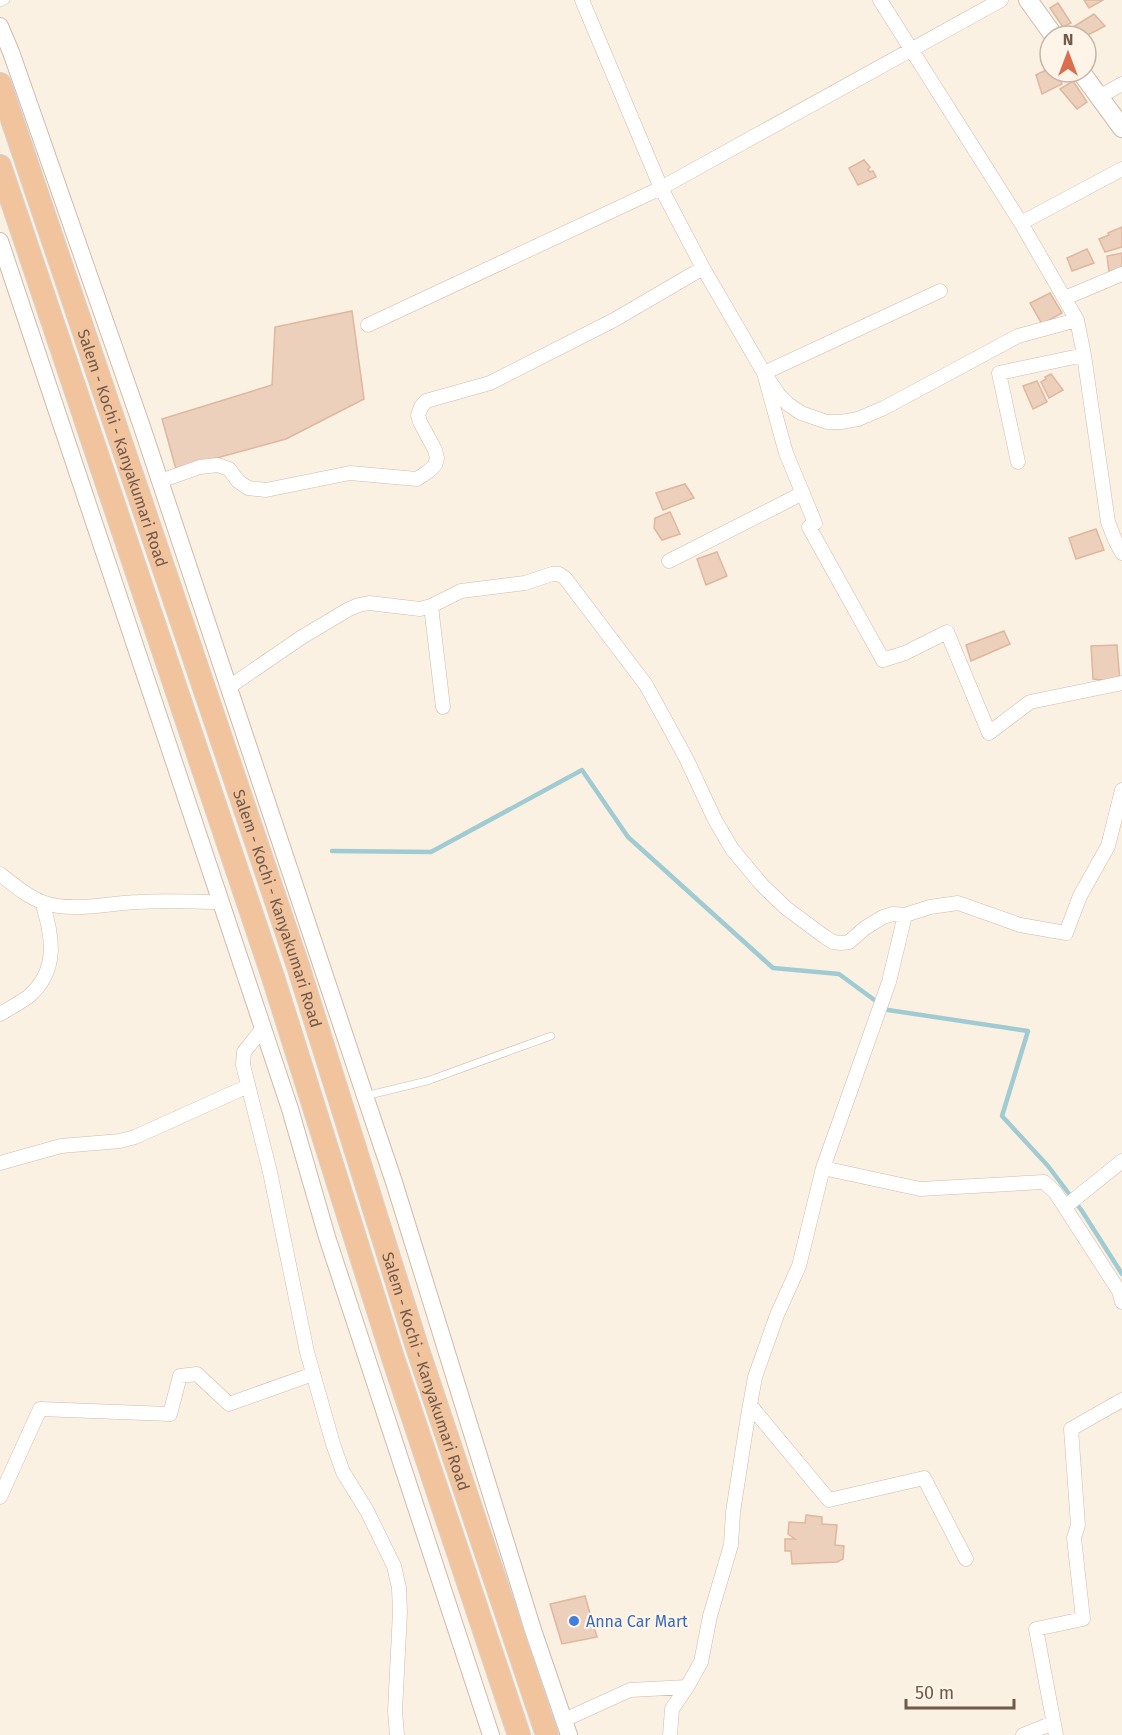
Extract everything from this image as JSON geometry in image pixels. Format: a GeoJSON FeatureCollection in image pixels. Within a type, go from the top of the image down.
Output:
{"type":"FeatureCollection","features":[{"type":"Feature","properties":{"kind":"highway","name":"Salem - Kochi - Kanyakumari Road"},"geometry":{"type":"LineString","coordinates":[[0,84],[299,969],[418,1350],[547,1735]]}},
{"type":"Feature","properties":{"kind":"highway","name":"Salem - Kochi - Kanyakumari Road"},"geometry":{"type":"LineString","coordinates":[[0,166],[273,977],[393,1358],[519,1735]]}},
{"type":"Feature","properties":{"kind":"main road"},"geometry":{"type":"LineString","coordinates":[[1028,0],[1045,24]]}},
{"type":"Feature","properties":{"kind":"main road"},"geometry":{"type":"LineString","coordinates":[[1090,84],[1121,125]]}},
{"type":"Feature","properties":{"kind":"street"},"geometry":{"type":"LineString","coordinates":[[582,0],[661,188],[703,268],[764,373],[788,404],[801,414],[827,422],[858,419],[884,408],[1018,336],[1077,320]]}},
{"type":"Feature","properties":{"kind":"street"},"geometry":{"type":"LineString","coordinates":[[880,0],[1021,224],[1077,320],[1108,522],[1122,553]]}},
{"type":"Feature","properties":{"kind":"street"},"geometry":{"type":"LineString","coordinates":[[368,325],[661,188],[1001,0]]}},
{"type":"Feature","properties":{"kind":"street"},"geometry":{"type":"LineString","coordinates":[[0,26],[160,481],[229,687],[401,1205],[532,1630],[567,1728],[630,1690],[687,1687]]}},
{"type":"Feature","properties":{"kind":"street"},"geometry":{"type":"LineString","coordinates":[[1100,97],[1122,84]]}},
{"type":"Feature","properties":{"kind":"street"},"geometry":{"type":"LineString","coordinates":[[1021,224],[1122,169]]}},
{"type":"Feature","properties":{"kind":"street"},"geometry":{"type":"LineString","coordinates":[[0,241],[290,1109],[345,1295],[491,1735]]}},
{"type":"Feature","properties":{"kind":"street"},"geometry":{"type":"LineString","coordinates":[[160,481],[200,467],[219,465],[229,469],[238,481],[248,488],[266,490],[350,473],[417,479],[435,465],[437,458],[418,415],[426,401],[490,383],[614,320],[703,268]]}},
{"type":"Feature","properties":{"kind":"street"},"geometry":{"type":"LineString","coordinates":[[1065,298],[1122,274]]}},
{"type":"Feature","properties":{"kind":"street"},"geometry":{"type":"LineString","coordinates":[[764,373],[940,291]]}},
{"type":"Feature","properties":{"kind":"street"},"geometry":{"type":"LineString","coordinates":[[1018,462],[999,373],[1084,355]]}},
{"type":"Feature","properties":{"kind":"street"},"geometry":{"type":"LineString","coordinates":[[764,373],[786,453],[815,523],[809,527],[883,660],[905,653],[947,632],[989,733],[1030,702],[1122,683]]}},
{"type":"Feature","properties":{"kind":"street"},"geometry":{"type":"LineString","coordinates":[[669,561],[803,493]]}},
{"type":"Feature","properties":{"kind":"street"},"geometry":{"type":"LineString","coordinates":[[229,687],[302,637],[349,609],[369,603],[420,609],[461,591],[525,583],[559,574],[566,578],[646,685],[732,849],[786,908],[825,937],[833,942],[841,943],[849,942],[876,920],[893,914],[905,915],[930,907],[958,903],[1020,925],[1066,933],[1080,896],[1115,847],[1122,790]]}},
{"type":"Feature","properties":{"kind":"street"},"geometry":{"type":"LineString","coordinates":[[431,606],[443,707]]}},
{"type":"Feature","properties":{"kind":"street"},"geometry":{"type":"LineString","coordinates":[[0,874],[23,892],[42,902],[84,908],[137,902],[220,902]]}},
{"type":"Feature","properties":{"kind":"street"},"geometry":{"type":"LineString","coordinates":[[0,1014],[28,996],[41,981],[49,966],[52,946],[50,926],[42,902]]}},
{"type":"Feature","properties":{"kind":"street"},"geometry":{"type":"LineString","coordinates":[[670,1735],[672,1709],[700,1662],[710,1616],[728,1560],[733,1512],[755,1377],[777,1315],[799,1266],[823,1168],[889,982],[905,915]]}},
{"type":"Feature","properties":{"kind":"street"},"geometry":{"type":"LineString","coordinates":[[263,1028],[244,1052],[243,1065],[270,1172],[307,1352],[343,1472],[367,1511],[394,1566],[399,1588],[395,1711],[397,1735]]}},
{"type":"Feature","properties":{"kind":"street"},"geometry":{"type":"LineString","coordinates":[[0,1162],[61,1146],[120,1141],[135,1137],[248,1086]]}},
{"type":"Feature","properties":{"kind":"street"},"geometry":{"type":"LineString","coordinates":[[1065,1207],[1122,1161]]}},
{"type":"Feature","properties":{"kind":"street"},"geometry":{"type":"LineString","coordinates":[[823,1168],[920,1189],[1042,1182],[1053,1188],[1119,1291],[1122,1302]]}},
{"type":"Feature","properties":{"kind":"street"},"geometry":{"type":"LineString","coordinates":[[0,1497],[39,1409],[170,1414],[180,1376],[197,1374],[229,1404],[313,1374]]}},
{"type":"Feature","properties":{"kind":"street"},"geometry":{"type":"LineString","coordinates":[[1023,1735],[1055,1729],[1036,1629],[1083,1619],[1074,1538],[1078,1525],[1071,1429],[1122,1400]]}},
{"type":"Feature","properties":{"kind":"street"},"geometry":{"type":"LineString","coordinates":[[750,1405],[829,1500],[924,1478],[966,1559]]}},
{"type":"Feature","properties":{"kind":"lane"},"geometry":{"type":"LineString","coordinates":[[0,3],[6,0]]}},
{"type":"Feature","properties":{"kind":"lane"},"geometry":{"type":"LineString","coordinates":[[365,1096],[427,1081],[551,1036]]}},
{"type":"Feature","properties":{"kind":"building"},"geometry":{"type":"Polygon","coordinates":[[[1084,0],[1103,0],[1089,8],[1084,0]]]}},
{"type":"Feature","properties":{"kind":"building"},"geometry":{"type":"Polygon","coordinates":[[[1058,3],[1071,23],[1061,24],[1050,8],[1058,3]]]}},
{"type":"Feature","properties":{"kind":"building"},"geometry":{"type":"Polygon","coordinates":[[[1094,14],[1105,26],[1098,30],[1098,24],[1078,24],[1094,14]]]}},
{"type":"Feature","properties":{"kind":"building"},"geometry":{"type":"Polygon","coordinates":[[[1039,84],[1062,84],[1042,94],[1039,84]]]}},
{"type":"Feature","properties":{"kind":"building"},"geometry":{"type":"Polygon","coordinates":[[[1068,84],[1075,84],[1087,102],[1077,109],[1060,89],[1068,84]]]}},
{"type":"Feature","properties":{"kind":"building"},"geometry":{"type":"Polygon","coordinates":[[[864,160],[870,167],[868,170],[873,171],[876,177],[858,185],[849,168],[864,160]]]}},
{"type":"Feature","properties":{"kind":"building"},"geometry":{"type":"Polygon","coordinates":[[[1122,227],[1122,247],[1105,252],[1099,239],[1122,227]]]}},
{"type":"Feature","properties":{"kind":"building"},"geometry":{"type":"Polygon","coordinates":[[[1087,249],[1094,263],[1072,271],[1067,258],[1087,249]]]}},
{"type":"Feature","properties":{"kind":"building"},"geometry":{"type":"Polygon","coordinates":[[[1122,253],[1122,270],[1109,272],[1107,256],[1122,253]]]}},
{"type":"Feature","properties":{"kind":"building"},"geometry":{"type":"Polygon","coordinates":[[[1050,293],[1062,313],[1042,324],[1030,303],[1050,293]]]}},
{"type":"Feature","properties":{"kind":"building"},"geometry":{"type":"Polygon","coordinates":[[[352,311],[364,399],[286,439],[176,469],[162,419],[272,385],[275,327],[352,311]]]}},
{"type":"Feature","properties":{"kind":"building"},"geometry":{"type":"Polygon","coordinates":[[[1051,374],[1063,390],[1049,398],[1041,382],[1051,374]]]}},
{"type":"Feature","properties":{"kind":"building"},"geometry":{"type":"Polygon","coordinates":[[[1037,381],[1047,402],[1033,409],[1023,386],[1037,381]]]}},
{"type":"Feature","properties":{"kind":"building"},"geometry":{"type":"Polygon","coordinates":[[[685,484],[694,498],[663,510],[656,493],[685,484]]]}},
{"type":"Feature","properties":{"kind":"building"},"geometry":{"type":"Polygon","coordinates":[[[670,512],[680,534],[662,540],[654,528],[655,518],[670,512]]]}},
{"type":"Feature","properties":{"kind":"building"},"geometry":{"type":"Polygon","coordinates":[[[1096,529],[1104,550],[1076,559],[1069,538],[1096,529]]]}},
{"type":"Feature","properties":{"kind":"building"},"geometry":{"type":"Polygon","coordinates":[[[717,552],[727,576],[706,585],[697,559],[717,552]]]}},
{"type":"Feature","properties":{"kind":"building"},"geometry":{"type":"Polygon","coordinates":[[[1004,631],[1010,644],[971,661],[966,645],[1004,631]]]}},
{"type":"Feature","properties":{"kind":"building"},"geometry":{"type":"Polygon","coordinates":[[[1117,645],[1120,682],[1093,679],[1091,646],[1117,645]]]}},
{"type":"Feature","properties":{"kind":"building"},"geometry":{"type":"Polygon","coordinates":[[[806,1515],[822,1517],[822,1524],[837,1525],[835,1545],[844,1546],[843,1559],[837,1562],[792,1564],[791,1551],[785,1551],[785,1539],[795,1539],[788,1534],[789,1522],[805,1523],[806,1515]]]}},
{"type":"Feature","properties":{"kind":"building","name":"Anna Car Mart"},"geometry":{"type":"Polygon","coordinates":[[[585,1596],[597,1637],[562,1644],[550,1604],[585,1596]]]}},
{"type":"Feature","properties":{"kind":"waterway"},"geometry":{"type":"LineString","coordinates":[[332,851],[431,852],[582,770],[628,837],[773,968],[839,974],[888,1010],[1028,1031],[1002,1116],[1048,1166],[1082,1211],[1122,1274]]}},
{"type":"Feature","properties":{"kind":"place","name":"Anna Car Mart"},"geometry":{"type":"Point","coordinates":[574,1621]}}]}
